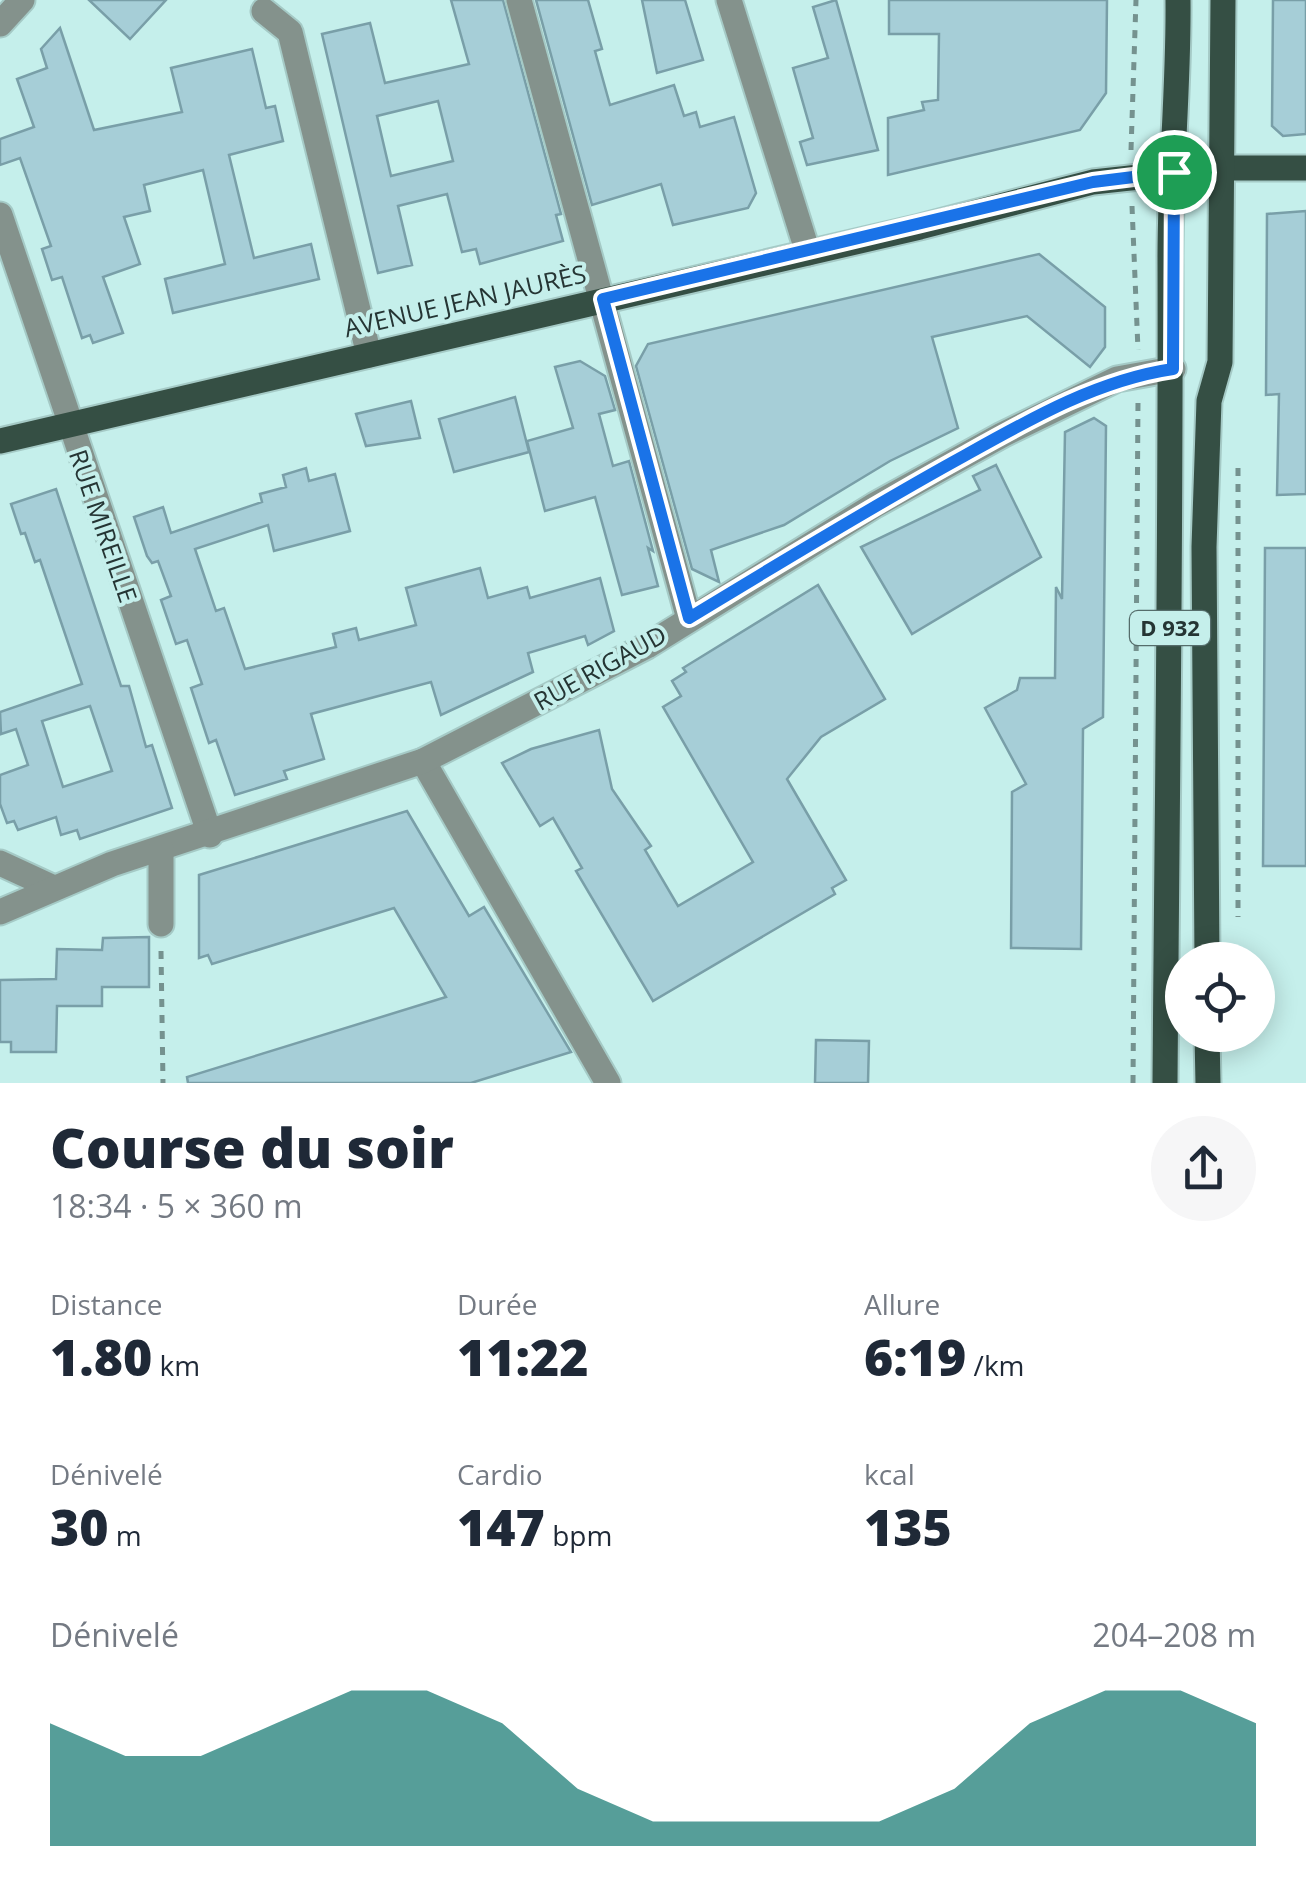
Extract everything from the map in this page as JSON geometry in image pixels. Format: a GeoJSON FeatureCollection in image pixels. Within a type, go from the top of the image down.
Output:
{"type":"FeatureCollection","features":[{"type":"Feature","properties":{"kind":"main road","name":"D 932"},"geometry":{"type":"LineString","coordinates":[[1165,1083],[1178,0]]}},
{"type":"Feature","properties":{"kind":"main road","name":"D 932"},"geometry":{"type":"LineString","coordinates":[[1207,942],[1204,547],[1209,401],[1220,362],[1223,0]]}},
{"type":"Feature","properties":{"kind":"main road","name":"AVENUE JEAN JAURÈS"},"geometry":{"type":"LineString","coordinates":[[0,441],[808,253],[1093,182],[1224,168]]}},
{"type":"Feature","properties":{"kind":"main road"},"geometry":{"type":"LineString","coordinates":[[1224,168],[1306,168]]}},
{"type":"Feature","properties":{"kind":"main road"},"geometry":{"type":"LineString","coordinates":[[1208,1052],[1208,1083]]}},
{"type":"Feature","properties":{"kind":"street"},"geometry":{"type":"LineString","coordinates":[[0,24],[22,0]]}},
{"type":"Feature","properties":{"kind":"street"},"geometry":{"type":"LineString","coordinates":[[520,0],[689,618]]}},
{"type":"Feature","properties":{"kind":"street"},"geometry":{"type":"LineString","coordinates":[[729,0],[808,253]]}},
{"type":"Feature","properties":{"kind":"street"},"geometry":{"type":"LineString","coordinates":[[264,11],[290,32],[369,354]]}},
{"type":"Feature","properties":{"kind":"street","name":"RUE MIREILLE"},"geometry":{"type":"LineString","coordinates":[[0,215],[210,835]]}},
{"type":"Feature","properties":{"kind":"street","name":"RUE RIGAUD"},"geometry":{"type":"LineString","coordinates":[[0,912],[161,849],[423,761],[648,646],[875,505],[1002,435],[1117,379],[1173,369]]}},
{"type":"Feature","properties":{"kind":"street"},"geometry":{"type":"LineString","coordinates":[[423,761],[608,1083]]}},
{"type":"Feature","properties":{"kind":"street"},"geometry":{"type":"LineString","coordinates":[[161,849],[161,924]]}},
{"type":"Feature","properties":{"kind":"street"},"geometry":{"type":"LineString","coordinates":[[0,863],[54,888]]}},
{"type":"Feature","properties":{"kind":"path"},"geometry":{"type":"LineString","coordinates":[[1132,142],[1136,0]]}},
{"type":"Feature","properties":{"kind":"path"},"geometry":{"type":"LineString","coordinates":[[1132,214],[1138,254],[1134,1083]]}},
{"type":"Feature","properties":{"kind":"path"},"geometry":{"type":"LineString","coordinates":[[1238,452],[1238,921]]}},
{"type":"Feature","properties":{"kind":"path"},"geometry":{"type":"LineString","coordinates":[[161,924],[163,1083]]}},
{"type":"Feature","properties":{"kind":"building"},"geometry":{"type":"Polygon","coordinates":[[[89,0],[166,0],[130,39],[89,0]]]}},
{"type":"Feature","properties":{"kind":"building"},"geometry":{"type":"Polygon","coordinates":[[[451,0],[503,0],[561,214],[556,215],[563,241],[480,264],[476,249],[462,252],[447,194],[398,206],[412,265],[378,273],[322,34],[370,23],[385,83],[469,64],[451,0]],[[438,101],[377,116],[391,176],[453,161],[438,101]]]}},
{"type":"Feature","properties":{"kind":"building"},"geometry":{"type":"Polygon","coordinates":[[[536,0],[588,0],[602,49],[595,51],[610,105],[674,85],[684,116],[696,112],[700,127],[734,117],[756,193],[748,208],[673,225],[661,184],[592,205],[536,0]]]}},
{"type":"Feature","properties":{"kind":"building"},"geometry":{"type":"Polygon","coordinates":[[[642,0],[685,0],[703,60],[657,73],[642,0]]]}},
{"type":"Feature","properties":{"kind":"building"},"geometry":{"type":"Polygon","coordinates":[[[836,0],[878,150],[807,165],[800,142],[813,138],[793,68],[828,58],[813,7],[836,0]]]}},
{"type":"Feature","properties":{"kind":"building"},"geometry":{"type":"Polygon","coordinates":[[[889,0],[1107,0],[1106,93],[1080,130],[888,175],[888,118],[924,110],[922,102],[938,100],[939,34],[889,34],[889,0]]]}},
{"type":"Feature","properties":{"kind":"building"},"geometry":{"type":"Polygon","coordinates":[[[1273,0],[1306,0],[1306,134],[1283,136],[1272,126],[1273,0]]]}},
{"type":"Feature","properties":{"kind":"building"},"geometry":{"type":"Polygon","coordinates":[[[60,28],[94,130],[182,112],[171,68],[252,49],[266,108],[275,106],[283,141],[229,155],[254,258],[311,244],[319,279],[173,313],[165,279],[225,264],[203,170],[144,185],[150,211],[124,217],[140,264],[103,277],[123,333],[93,343],[90,335],[82,338],[62,277],[52,280],[42,249],[51,246],[20,158],[0,165],[0,139],[34,127],[17,79],[47,68],[41,49],[60,28]]]}},
{"type":"Feature","properties":{"kind":"building"},"geometry":{"type":"Polygon","coordinates":[[[1306,211],[1306,494],[1277,495],[1279,394],[1266,395],[1267,214],[1306,211]]]}},
{"type":"Feature","properties":{"kind":"building"},"geometry":{"type":"Polygon","coordinates":[[[1039,254],[1105,307],[1105,347],[1090,367],[1027,316],[932,337],[958,428],[890,461],[784,525],[711,550],[719,582],[692,569],[636,366],[648,344],[1039,254]]]}},
{"type":"Feature","properties":{"kind":"building"},"geometry":{"type":"Polygon","coordinates":[[[580,361],[605,376],[615,410],[599,414],[613,466],[629,461],[653,551],[648,548],[658,586],[622,595],[595,497],[545,511],[527,441],[573,428],[555,367],[580,361]]]}},
{"type":"Feature","properties":{"kind":"building"},"geometry":{"type":"Polygon","coordinates":[[[515,397],[529,452],[454,472],[439,419],[515,397]]]}},
{"type":"Feature","properties":{"kind":"building"},"geometry":{"type":"Polygon","coordinates":[[[411,401],[420,438],[366,446],[356,414],[411,401]]]}},
{"type":"Feature","properties":{"kind":"building"},"geometry":{"type":"Polygon","coordinates":[[[1094,418],[1106,426],[1103,717],[1083,729],[1081,949],[1011,948],[1012,792],[1026,784],[985,708],[1017,690],[1020,678],[1055,678],[1056,587],[1062,599],[1065,432],[1094,418]]]}},
{"type":"Feature","properties":{"kind":"building"},"geometry":{"type":"Polygon","coordinates":[[[996,465],[1041,557],[912,634],[861,547],[980,490],[973,476],[996,465]]]}},
{"type":"Feature","properties":{"kind":"building"},"geometry":{"type":"Polygon","coordinates":[[[306,468],[309,481],[335,474],[350,531],[274,551],[268,525],[195,549],[216,611],[224,608],[245,669],[336,647],[333,634],[356,628],[359,640],[416,625],[406,588],[480,568],[488,598],[527,587],[530,598],[600,578],[614,631],[588,645],[585,636],[528,653],[533,672],[441,715],[431,682],[311,714],[324,759],[284,771],[287,779],[235,795],[216,740],[209,743],[191,688],[202,684],[187,640],[176,644],[161,600],[171,596],[158,561],[152,563],[147,556],[134,517],[163,507],[171,533],[262,502],[260,494],[286,487],[283,475],[306,468]]]}},
{"type":"Feature","properties":{"kind":"building"},"geometry":{"type":"Polygon","coordinates":[[[56,489],[121,686],[129,686],[146,747],[152,745],[172,808],[80,839],[77,830],[61,835],[56,817],[18,830],[14,821],[7,823],[0,804],[0,775],[28,765],[16,729],[1,734],[0,712],[82,684],[40,560],[35,562],[11,504],[56,489]],[[90,706],[42,721],[63,787],[112,771],[90,706]]]}},
{"type":"Feature","properties":{"kind":"building"},"geometry":{"type":"Polygon","coordinates":[[[1265,548],[1306,548],[1306,866],[1263,866],[1265,548]]]}},
{"type":"Feature","properties":{"kind":"building"},"geometry":{"type":"Polygon","coordinates":[[[818,585],[885,699],[821,737],[787,779],[846,880],[832,888],[835,894],[653,1001],[576,871],[582,868],[553,818],[540,826],[502,763],[531,749],[599,730],[612,789],[651,846],[645,850],[678,906],[753,862],[663,707],[681,696],[672,681],[686,672],[683,668],[818,585]]]}},
{"type":"Feature","properties":{"kind":"building"},"geometry":{"type":"Polygon","coordinates":[[[407,811],[469,916],[484,907],[571,1052],[471,1083],[188,1083],[187,1077],[446,997],[394,908],[212,964],[208,955],[199,958],[199,875],[407,811]]]}},
{"type":"Feature","properties":{"kind":"building"},"geometry":{"type":"Polygon","coordinates":[[[149,937],[149,987],[102,987],[102,1006],[57,1006],[56,1052],[11,1052],[11,1042],[0,1042],[0,980],[56,979],[57,949],[102,950],[103,938],[149,937]]]}},
{"type":"Feature","properties":{"kind":"building"},"geometry":{"type":"Polygon","coordinates":[[[816,1040],[869,1041],[868,1083],[815,1083],[816,1040]]]}},
{"type":"Feature","properties":{"kind":"route"},"geometry":{"type":"LineString","coordinates":[[1174,172],[1170,256],[1173,369],[1117,379],[1002,435],[875,505],[689,618],[603,299],[920,227],[1093,182],[1174,172]]}}]}
